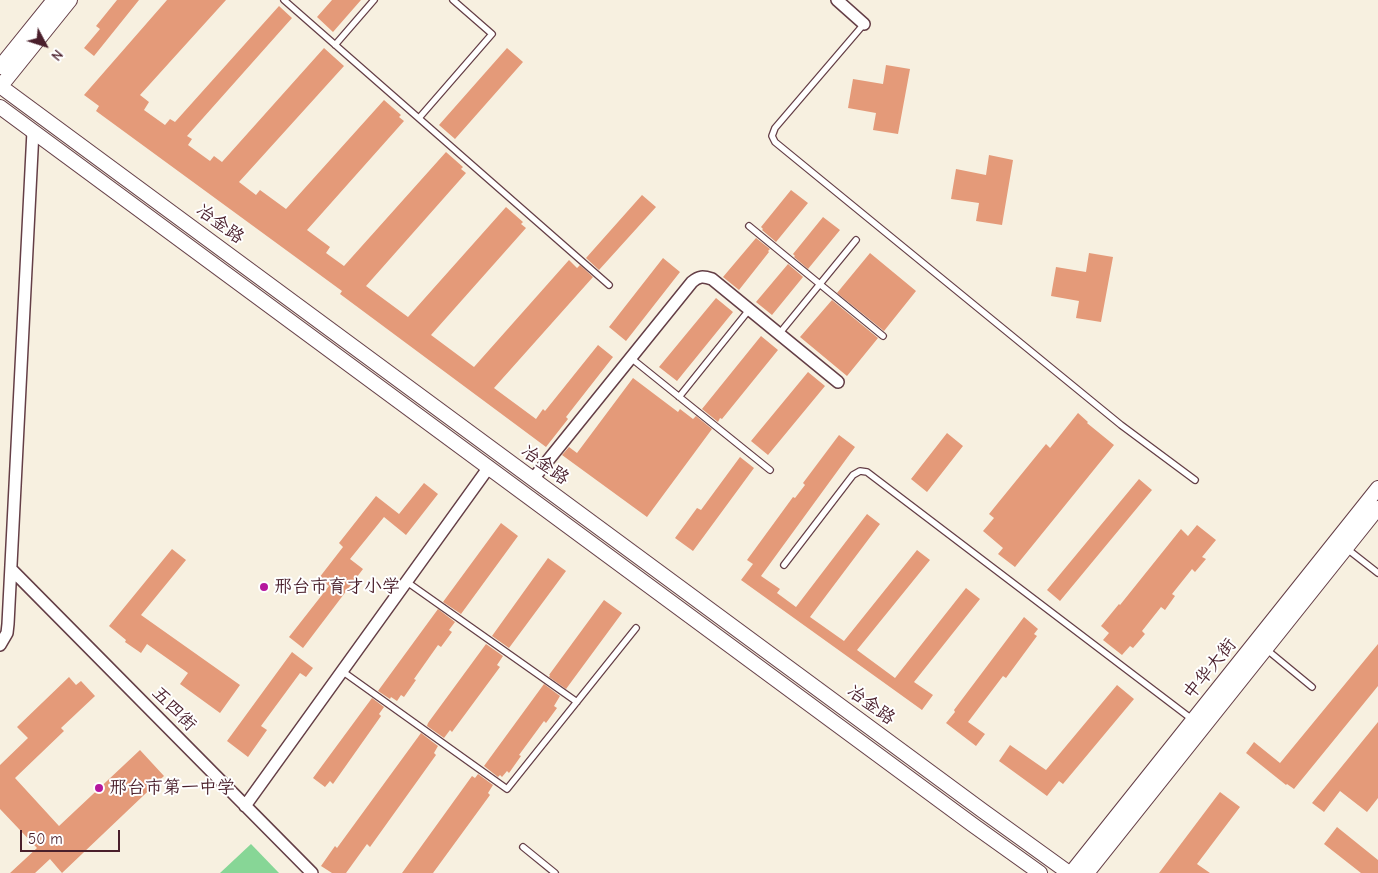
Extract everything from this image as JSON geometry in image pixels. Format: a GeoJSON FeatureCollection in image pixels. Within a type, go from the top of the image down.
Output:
{"type":"FeatureCollection","features":[{"type":"Feature","properties":{"kind":"street"},"geometry":{"type":"LineString","coordinates":[[0,67],[54,0]]}},
{"type":"Feature","properties":{"kind":"street"},"geometry":{"type":"LineString","coordinates":[[0,86],[70,0]]}},
{"type":"Feature","properties":{"kind":"street"},"geometry":{"type":"LineString","coordinates":[[837,0],[864,24]]}},
{"type":"Feature","properties":{"kind":"street","name":"冶金路"},"geometry":{"type":"LineString","coordinates":[[0,86],[983,811],[1070,873]]}},
{"type":"Feature","properties":{"kind":"street","name":"冶金路"},"geometry":{"type":"LineString","coordinates":[[0,107],[1040,873]]}},
{"type":"Feature","properties":{"kind":"street"},"geometry":{"type":"LineString","coordinates":[[0,646],[7,633],[33,131]]}},
{"type":"Feature","properties":{"kind":"street"},"geometry":{"type":"LineString","coordinates":[[533,479],[698,277],[703,276],[712,279],[838,382]]}},
{"type":"Feature","properties":{"kind":"street"},"geometry":{"type":"LineString","coordinates":[[245,806],[489,468]]}},
{"type":"Feature","properties":{"kind":"street","name":"中华大街"},"geometry":{"type":"LineString","coordinates":[[1070,873],[1378,488]]}},
{"type":"Feature","properties":{"kind":"street","name":"中华大街"},"geometry":{"type":"LineString","coordinates":[[1087,873],[1378,508]]}},
{"type":"Feature","properties":{"kind":"street","name":"五四街"},"geometry":{"type":"LineString","coordinates":[[11,569],[312,873]]}},
{"type":"Feature","properties":{"kind":"lane"},"geometry":{"type":"LineString","coordinates":[[284,0],[609,285]]}},
{"type":"Feature","properties":{"kind":"lane"},"geometry":{"type":"LineString","coordinates":[[335,45],[374,0]]}},
{"type":"Feature","properties":{"kind":"lane"},"geometry":{"type":"LineString","coordinates":[[419,118],[492,34],[453,0]]}},
{"type":"Feature","properties":{"kind":"lane"},"geometry":{"type":"LineString","coordinates":[[864,24],[775,128],[772,136],[775,142],[1121,425],[1195,480]]}},
{"type":"Feature","properties":{"kind":"lane"},"geometry":{"type":"LineString","coordinates":[[749,226],[883,336]]}},
{"type":"Feature","properties":{"kind":"lane"},"geometry":{"type":"LineString","coordinates":[[779,334],[856,240]]}},
{"type":"Feature","properties":{"kind":"lane"},"geometry":{"type":"LineString","coordinates":[[679,396],[749,310]]}},
{"type":"Feature","properties":{"kind":"lane"},"geometry":{"type":"LineString","coordinates":[[631,358],[770,470]]}},
{"type":"Feature","properties":{"kind":"lane"},"geometry":{"type":"LineString","coordinates":[[784,565],[852,475],[860,471],[867,472],[1193,720]]}},
{"type":"Feature","properties":{"kind":"lane"},"geometry":{"type":"LineString","coordinates":[[1346,548],[1378,573]]}},
{"type":"Feature","properties":{"kind":"lane"},"geometry":{"type":"LineString","coordinates":[[407,582],[577,702]]}},
{"type":"Feature","properties":{"kind":"lane"},"geometry":{"type":"LineString","coordinates":[[342,671],[507,788],[636,628]]}},
{"type":"Feature","properties":{"kind":"lane"},"geometry":{"type":"LineString","coordinates":[[1265,649],[1312,687]]}},
{"type":"Feature","properties":{"kind":"lane"},"geometry":{"type":"LineString","coordinates":[[523,846],[555,873]]}},
{"type":"Feature","properties":{"kind":"green space"},"geometry":{"type":"Polygon","coordinates":[[[251,844],[279,873],[220,873],[251,844]]]}},
{"type":"Feature","properties":{"kind":"building"},"geometry":{"type":"Polygon","coordinates":[[[117,0],[139,0],[94,56],[84,48],[100,29],[96,26],[117,0]]]}},
{"type":"Feature","properties":{"kind":"building"},"geometry":{"type":"Polygon","coordinates":[[[167,0],[226,0],[140,95],[149,102],[144,110],[165,125],[170,119],[175,122],[279,6],[292,18],[187,136],[192,139],[188,145],[210,161],[214,156],[222,162],[324,48],[344,66],[239,182],[256,195],[260,190],[286,209],[384,100],[401,115],[399,117],[404,121],[307,230],[330,247],[326,253],[344,266],[446,152],[463,167],[461,169],[466,173],[366,286],[408,317],[506,207],[523,222],[521,224],[526,228],[431,335],[474,367],[569,260],[577,268],[580,265],[593,277],[494,388],[536,419],[543,409],[545,411],[598,345],[613,357],[566,417],[568,419],[546,447],[340,294],[342,291],[96,111],[99,106],[84,95],[167,0]]]}},
{"type":"Feature","properties":{"kind":"building"},"geometry":{"type":"Polygon","coordinates":[[[332,0],[361,0],[333,32],[317,17],[332,0]]]}},
{"type":"Feature","properties":{"kind":"building"},"geometry":{"type":"Polygon","coordinates":[[[507,48],[523,62],[455,139],[439,125],[507,48]]]}},
{"type":"Feature","properties":{"kind":"building"},"geometry":{"type":"Polygon","coordinates":[[[886,65],[910,69],[898,134],[873,130],[876,113],[848,108],[853,79],[883,84],[886,65]]]}},
{"type":"Feature","properties":{"kind":"building"},"geometry":{"type":"Polygon","coordinates":[[[989,155],[1013,160],[1002,225],[976,221],[979,203],[951,199],[956,169],[986,175],[989,155]]]}},
{"type":"Feature","properties":{"kind":"building"},"geometry":{"type":"Polygon","coordinates":[[[791,190],[808,203],[776,242],[761,227],[791,190]]]}},
{"type":"Feature","properties":{"kind":"building"},"geometry":{"type":"Polygon","coordinates":[[[642,195],[656,207],[599,270],[586,258],[642,195]]]}},
{"type":"Feature","properties":{"kind":"building"},"geometry":{"type":"Polygon","coordinates":[[[823,217],[840,230],[808,269],[793,254],[823,217]]]}},
{"type":"Feature","properties":{"kind":"building"},"geometry":{"type":"Polygon","coordinates":[[[756,238],[770,249],[739,290],[723,277],[756,238]]]}},
{"type":"Feature","properties":{"kind":"building"},"geometry":{"type":"Polygon","coordinates":[[[870,253],[916,291],[884,331],[837,293],[870,253]]]}},
{"type":"Feature","properties":{"kind":"building"},"geometry":{"type":"Polygon","coordinates":[[[1089,253],[1113,257],[1101,322],[1076,318],[1079,301],[1051,296],[1056,267],[1086,272],[1089,253]]]}},
{"type":"Feature","properties":{"kind":"building"},"geometry":{"type":"Polygon","coordinates":[[[663,258],[680,272],[626,341],[609,327],[663,258]]]}},
{"type":"Feature","properties":{"kind":"building"},"geometry":{"type":"Polygon","coordinates":[[[788,264],[803,277],[772,315],[756,302],[788,264]]]}},
{"type":"Feature","properties":{"kind":"building"},"geometry":{"type":"Polygon","coordinates":[[[716,298],[733,312],[677,381],[659,367],[716,298]]]}},
{"type":"Feature","properties":{"kind":"building"},"geometry":{"type":"Polygon","coordinates":[[[832,300],[878,338],[847,376],[800,337],[832,300]]]}},
{"type":"Feature","properties":{"kind":"building"},"geometry":{"type":"Polygon","coordinates":[[[761,336],[778,350],[718,422],[702,409],[761,336]]]}},
{"type":"Feature","properties":{"kind":"building"},"geometry":{"type":"Polygon","coordinates":[[[808,372],[825,386],[768,455],[751,441],[808,372]]]}},
{"type":"Feature","properties":{"kind":"building"},"geometry":{"type":"Polygon","coordinates":[[[633,378],[678,412],[680,409],[693,419],[696,416],[712,429],[647,517],[562,455],[569,447],[577,453],[633,378]]]}},
{"type":"Feature","properties":{"kind":"building"},"geometry":{"type":"Polygon","coordinates":[[[1078,413],[1114,445],[1015,567],[998,554],[1003,548],[983,531],[994,518],[989,514],[1046,444],[1050,448],[1078,413]]]}},
{"type":"Feature","properties":{"kind":"building"},"geometry":{"type":"Polygon","coordinates":[[[947,433],[963,446],[927,492],[911,479],[947,433]]]}},
{"type":"Feature","properties":{"kind":"building"},"geometry":{"type":"Polygon","coordinates":[[[839,435],[855,447],[761,576],[780,589],[777,593],[796,607],[867,514],[880,524],[810,617],[844,641],[917,550],[930,560],[857,650],[895,678],[966,588],[980,599],[914,682],[933,695],[922,710],[741,580],[753,564],[747,560],[793,497],[795,498],[805,485],[803,483],[839,435]]]}},
{"type":"Feature","properties":{"kind":"building"},"geometry":{"type":"Polygon","coordinates":[[[740,457],[754,468],[693,551],[675,538],[697,508],[701,510],[740,457]]]}},
{"type":"Feature","properties":{"kind":"building"},"geometry":{"type":"Polygon","coordinates":[[[1139,479],[1152,490],[1060,601],[1047,590],[1139,479]]]}},
{"type":"Feature","properties":{"kind":"building"},"geometry":{"type":"Polygon","coordinates":[[[424,483],[438,494],[406,535],[384,517],[350,559],[363,569],[303,648],[289,637],[329,586],[319,578],[343,547],[339,543],[376,496],[399,514],[424,483]]]}},
{"type":"Feature","properties":{"kind":"building"},"geometry":{"type":"Polygon","coordinates":[[[501,523],[518,536],[461,614],[443,602],[501,523]]]}},
{"type":"Feature","properties":{"kind":"building"},"geometry":{"type":"Polygon","coordinates":[[[1197,525],[1216,540],[1202,557],[1206,559],[1195,572],[1192,569],[1172,594],[1175,596],[1165,610],[1161,607],[1142,631],[1145,634],[1133,648],[1130,646],[1122,655],[1103,640],[1109,633],[1101,626],[1181,529],[1188,536],[1197,525]]]}},
{"type":"Feature","properties":{"kind":"building"},"geometry":{"type":"Polygon","coordinates":[[[172,549],[186,560],[141,615],[240,685],[220,713],[180,684],[188,673],[147,644],[141,653],[125,642],[126,640],[109,626],[172,549]]]}},
{"type":"Feature","properties":{"kind":"building"},"geometry":{"type":"Polygon","coordinates":[[[548,558],[566,571],[509,648],[492,636],[548,558]]]}},
{"type":"Feature","properties":{"kind":"building"},"geometry":{"type":"Polygon","coordinates":[[[604,600],[622,613],[566,689],[549,677],[549,675],[604,600]]]}},
{"type":"Feature","properties":{"kind":"building"},"geometry":{"type":"Polygon","coordinates":[[[438,609],[455,622],[449,630],[452,632],[441,647],[438,645],[404,697],[401,695],[397,701],[391,697],[390,699],[378,691],[438,609]]]}},
{"type":"Feature","properties":{"kind":"building"},"geometry":{"type":"Polygon","coordinates":[[[1024,617],[1038,629],[1034,634],[1037,636],[1006,678],[1003,676],[968,722],[985,734],[976,746],[946,723],[1024,617]]]}},
{"type":"Feature","properties":{"kind":"building"},"geometry":{"type":"Polygon","coordinates":[[[486,644],[503,656],[497,665],[500,667],[452,732],[450,730],[444,738],[427,726],[428,723],[486,644]]]}},
{"type":"Feature","properties":{"kind":"building"},"geometry":{"type":"Polygon","coordinates":[[[1378,644],[1378,686],[1294,789],[1286,785],[1246,753],[1254,742],[1280,763],[1378,644]]]}},
{"type":"Feature","properties":{"kind":"building"},"geometry":{"type":"Polygon","coordinates":[[[292,652],[313,668],[306,677],[300,673],[261,726],[267,730],[248,757],[227,741],[292,652]]]}},
{"type":"Feature","properties":{"kind":"building"},"geometry":{"type":"Polygon","coordinates":[[[69,677],[76,685],[81,681],[95,696],[61,728],[64,731],[15,778],[59,826],[140,750],[164,776],[62,873],[50,859],[35,873],[10,873],[37,848],[0,809],[0,765],[28,738],[17,727],[69,677]]]}},
{"type":"Feature","properties":{"kind":"building"},"geometry":{"type":"Polygon","coordinates":[[[544,684],[560,696],[554,706],[557,708],[546,723],[544,721],[519,755],[521,756],[509,773],[507,771],[502,777],[500,775],[498,777],[484,766],[544,684]]]}},
{"type":"Feature","properties":{"kind":"building"},"geometry":{"type":"Polygon","coordinates":[[[1117,685],[1134,699],[1063,784],[1059,781],[1047,796],[999,761],[1010,745],[1046,770],[1117,685]]]}},
{"type":"Feature","properties":{"kind":"building"},"geometry":{"type":"Polygon","coordinates":[[[372,698],[384,707],[379,714],[381,716],[333,784],[330,781],[325,787],[313,778],[372,698]]]}},
{"type":"Feature","properties":{"kind":"building"},"geometry":{"type":"Polygon","coordinates":[[[1378,722],[1378,798],[1367,812],[1340,791],[1324,812],[1312,803],[1378,722]]]}},
{"type":"Feature","properties":{"kind":"building"},"geometry":{"type":"Polygon","coordinates":[[[421,733],[438,746],[434,753],[436,755],[370,847],[367,844],[346,873],[332,873],[321,866],[335,846],[337,848],[421,733]]]}},
{"type":"Feature","properties":{"kind":"building"},"geometry":{"type":"Polygon","coordinates":[[[478,774],[493,785],[488,793],[490,795],[433,873],[402,873],[472,776],[475,778],[478,774]]]}},
{"type":"Feature","properties":{"kind":"building"},"geometry":{"type":"Polygon","coordinates":[[[1220,792],[1240,807],[1197,864],[1210,873],[1159,873],[1220,792]]]}},
{"type":"Feature","properties":{"kind":"building"},"geometry":{"type":"Polygon","coordinates":[[[1337,827],[1378,860],[1378,873],[1361,873],[1324,844],[1337,827]]]}},
{"type":"Feature","properties":{"kind":"place","name":"邢台市育才小学"},"geometry":{"type":"Point","coordinates":[264,587]}},
{"type":"Feature","properties":{"kind":"place","name":"邢台市第一中学"},"geometry":{"type":"Point","coordinates":[99,788]}}]}
